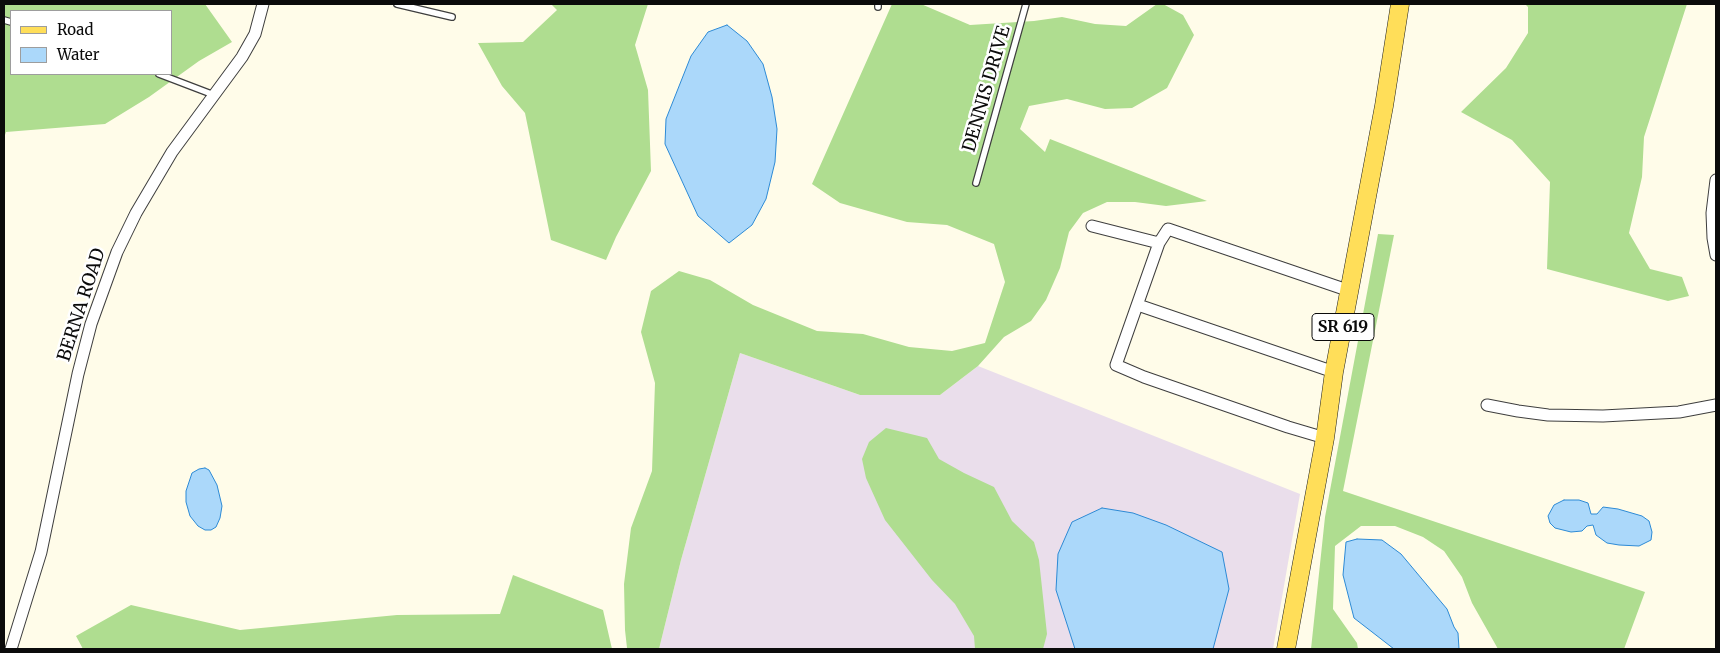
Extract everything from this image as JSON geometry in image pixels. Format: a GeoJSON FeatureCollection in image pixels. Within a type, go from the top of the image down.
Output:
{"type":"FeatureCollection","features":[{"type":"Feature","properties":{"kind":"main road","name":"SR 619"},"geometry":{"type":"LineString","coordinates":[[1286,649],[1325,438],[1334,372],[1400,4]]}},
{"type":"Feature","properties":{"kind":"street","name":"BERNA ROAD"},"geometry":{"type":"LineString","coordinates":[[11,649],[30,593],[41,552],[78,374],[99,300],[117,252],[144,197],[172,152],[242,57],[255,34],[263,4]]}},
{"type":"Feature","properties":{"kind":"street"},"geometry":{"type":"LineString","coordinates":[[1716,180],[1712,214],[1716,255]]}},
{"type":"Feature","properties":{"kind":"street"},"geometry":{"type":"LineString","coordinates":[[1092,226],[1159,243]]}},
{"type":"Feature","properties":{"kind":"street"},"geometry":{"type":"LineString","coordinates":[[1325,438],[1144,377],[1116,365],[1159,243],[1168,229],[1350,291]]}},
{"type":"Feature","properties":{"kind":"street"},"geometry":{"type":"LineString","coordinates":[[1138,305],[1334,372]]}},
{"type":"Feature","properties":{"kind":"street"},"geometry":{"type":"LineString","coordinates":[[1488,405],[1548,415],[1604,416],[1679,412],[1716,405]]}},
{"type":"Feature","properties":{"kind":"lane"},"geometry":{"type":"LineString","coordinates":[[397,4],[452,17]]}},
{"type":"Feature","properties":{"kind":"lane","name":"DENNIS DRIVE"},"geometry":{"type":"LineString","coordinates":[[976,183],[1026,4]]}},
{"type":"Feature","properties":{"kind":"lane"},"geometry":{"type":"LineString","coordinates":[[162,75],[214,95]]}},
{"type":"Feature","properties":{"kind":"shaded area"},"geometry":{"type":"Polygon","coordinates":[[[740,353],[860,395],[940,395],[978,366],[1300,494],[1273,649],[659,649],[681,560],[740,353]]]}},
{"type":"Feature","properties":{"kind":"green space"},"geometry":{"type":"Polygon","coordinates":[[[4,4],[205,4],[232,42],[199,61],[149,97],[105,124],[6,132],[4,138],[4,4]]]}},
{"type":"Feature","properties":{"kind":"green space"},"geometry":{"type":"Polygon","coordinates":[[[551,4],[648,4],[635,45],[648,90],[651,171],[606,260],[551,240],[525,113],[502,86],[478,43],[523,42],[557,10],[551,4]]]}},
{"type":"Feature","properties":{"kind":"green space"},"geometry":{"type":"Polygon","coordinates":[[[892,4],[921,4],[970,25],[1034,21],[1062,17],[1095,24],[1126,26],[1157,4],[1163,4],[1183,15],[1194,35],[1167,88],[1132,108],[1105,109],[1067,99],[1029,106],[1020,129],[1045,152],[1050,139],[1207,201],[1166,206],[1135,202],[1107,202],[1083,213],[1069,232],[1060,268],[1046,300],[1031,321],[1004,337],[978,366],[940,395],[860,395],[740,353],[681,560],[659,649],[627,648],[624,584],[631,528],[652,471],[655,383],[641,332],[651,291],[679,271],[710,280],[753,305],[817,331],[863,334],[909,347],[952,351],[985,343],[1005,282],[994,244],[947,225],[907,222],[840,203],[812,184],[892,4]]]}},
{"type":"Feature","properties":{"kind":"green space"},"geometry":{"type":"Polygon","coordinates":[[[1525,4],[1687,4],[1644,137],[1642,177],[1629,233],[1650,269],[1682,277],[1689,296],[1668,301],[1547,269],[1550,182],[1512,140],[1461,112],[1506,68],[1528,33],[1528,7],[1525,4]]]}},
{"type":"Feature","properties":{"kind":"green space"},"geometry":{"type":"Polygon","coordinates":[[[1378,234],[1394,235],[1343,491],[1645,592],[1624,649],[1498,649],[1472,603],[1462,577],[1444,551],[1423,537],[1395,526],[1361,526],[1335,546],[1333,609],[1357,643],[1358,649],[1311,649],[1325,517],[1378,234]]]}},
{"type":"Feature","properties":{"kind":"green space"},"geometry":{"type":"Polygon","coordinates":[[[886,428],[927,438],[939,459],[994,487],[1012,521],[1034,542],[1039,560],[1047,634],[1043,649],[975,649],[974,636],[955,604],[932,580],[885,520],[866,478],[862,459],[869,442],[886,428]]]}},
{"type":"Feature","properties":{"kind":"green space"},"geometry":{"type":"Polygon","coordinates":[[[513,575],[603,610],[612,649],[83,649],[76,636],[131,605],[240,630],[397,615],[500,614],[513,575]]]}},
{"type":"Feature","properties":{"kind":"water"},"geometry":{"type":"Polygon","coordinates":[[[727,25],[747,41],[763,64],[772,97],[777,129],[775,162],[766,199],[752,225],[729,243],[698,216],[665,144],[666,119],[691,56],[708,32],[727,25]]]}},
{"type":"Feature","properties":{"kind":"water"},"geometry":{"type":"Polygon","coordinates":[[[205,468],[209,470],[217,485],[222,506],[216,527],[211,530],[205,530],[198,526],[190,516],[186,502],[186,491],[192,473],[205,468]]]}},
{"type":"Feature","properties":{"kind":"water"},"geometry":{"type":"Polygon","coordinates":[[[1564,500],[1579,500],[1588,503],[1591,514],[1597,514],[1603,507],[1642,516],[1649,521],[1652,532],[1651,540],[1639,546],[1619,545],[1607,543],[1596,535],[1593,525],[1587,526],[1582,531],[1571,532],[1555,528],[1550,523],[1548,516],[1554,505],[1564,500]]]}},
{"type":"Feature","properties":{"kind":"water"},"geometry":{"type":"Polygon","coordinates":[[[1102,508],[1133,513],[1166,525],[1222,552],[1229,589],[1213,649],[1075,649],[1056,590],[1058,554],[1072,522],[1102,508]]]}},
{"type":"Feature","properties":{"kind":"water"},"geometry":{"type":"Polygon","coordinates":[[[1357,539],[1382,540],[1401,554],[1447,609],[1458,633],[1459,649],[1394,649],[1354,618],[1343,575],[1346,542],[1357,539]]]}}]}
